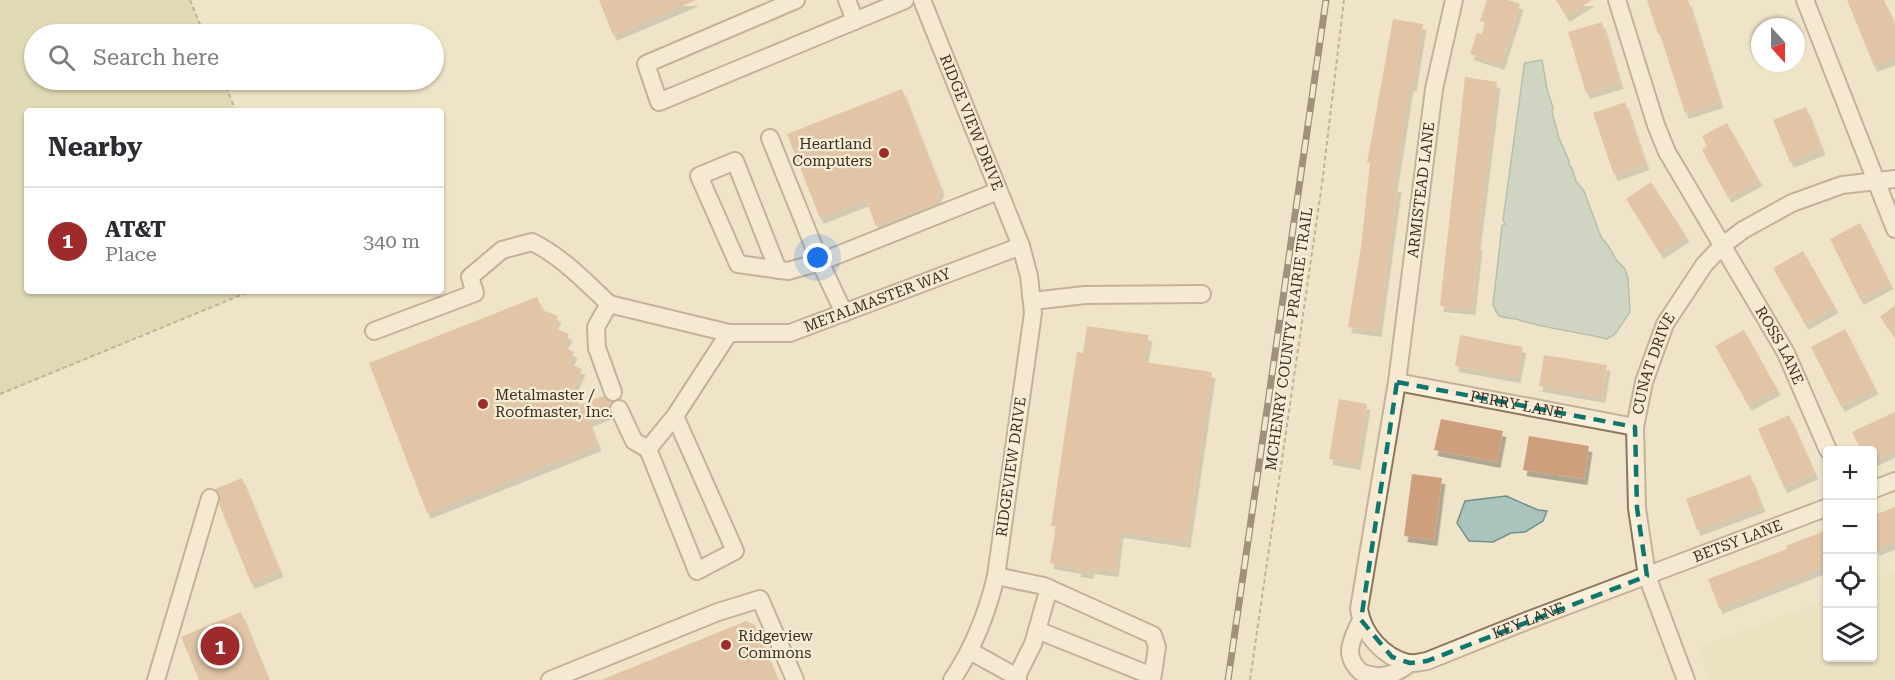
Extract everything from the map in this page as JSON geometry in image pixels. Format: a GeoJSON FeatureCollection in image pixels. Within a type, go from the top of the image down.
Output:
{"type":"FeatureCollection","features":[{"type":"Feature","properties":{"kind":"street"},"geometry":{"type":"LineString","coordinates":[[796,0],[646,64],[659,102],[905,0]]}},
{"type":"Feature","properties":{"kind":"street"},"geometry":{"type":"LineString","coordinates":[[847,0],[855,21]]}},
{"type":"Feature","properties":{"kind":"street","name":"RIDGE VIEW DRIVE"},"geometry":{"type":"LineString","coordinates":[[922,0],[1021,246]]}},
{"type":"Feature","properties":{"kind":"street","name":"ARMISTEAD LANE"},"geometry":{"type":"LineString","coordinates":[[1397,382],[1434,89],[1454,0]]}},
{"type":"Feature","properties":{"kind":"street"},"geometry":{"type":"LineString","coordinates":[[1617,0],[1656,125],[1667,152],[1722,246]]}},
{"type":"Feature","properties":{"kind":"street"},"geometry":{"type":"LineString","coordinates":[[1805,0],[1895,228]]}},
{"type":"Feature","properties":{"kind":"street"},"geometry":{"type":"LineString","coordinates":[[770,138],[820,262],[844,313]]}},
{"type":"Feature","properties":{"kind":"street"},"geometry":{"type":"LineString","coordinates":[[778,270],[735,161],[699,176],[738,264],[778,270],[788,271],[820,262],[998,191]]}},
{"type":"Feature","properties":{"kind":"street","name":"CUNAT DRIVE"},"geometry":{"type":"LineString","coordinates":[[1686,680],[1647,576],[1637,508],[1635,427],[1644,382],[1665,324],[1704,265],[1722,246],[1743,230],[1792,203],[1842,185],[1895,179]]}},
{"type":"Feature","properties":{"kind":"street"},"geometry":{"type":"LineString","coordinates":[[374,331],[475,293],[470,277],[502,250],[532,242],[543,247],[581,277],[609,304],[596,327],[597,348],[613,392]]}},
{"type":"Feature","properties":{"kind":"street","name":"RIDGEVIEW DRIVE"},"geometry":{"type":"LineString","coordinates":[[952,680],[970,651],[990,604],[996,576],[1033,313],[1029,276],[1021,246]]}},
{"type":"Feature","properties":{"kind":"street","name":"METALMASTER WAY"},"geometry":{"type":"LineString","coordinates":[[609,304],[729,333],[790,333],[1021,246]]}},
{"type":"Feature","properties":{"kind":"street","name":"ROSS LANE"},"geometry":{"type":"LineString","coordinates":[[1722,246],[1786,353],[1826,446]]}},
{"type":"Feature","properties":{"kind":"street"},"geometry":{"type":"LineString","coordinates":[[1032,302],[1084,295],[1202,294]]}},
{"type":"Feature","properties":{"kind":"street"},"geometry":{"type":"LineString","coordinates":[[648,449],[675,416],[729,333]]}},
{"type":"Feature","properties":{"kind":"street","name":"PERRY LANE"},"geometry":{"type":"LineString","coordinates":[[1397,382],[1635,427]]}},
{"type":"Feature","properties":{"kind":"street","name":"KEY LANE"},"geometry":{"type":"LineString","coordinates":[[1397,382],[1359,609],[1361,620],[1350,651],[1355,667],[1363,675],[1370,679],[1389,679],[1410,663],[1427,662],[1529,620],[1647,576]]}},
{"type":"Feature","properties":{"kind":"street"},"geometry":{"type":"LineString","coordinates":[[619,409],[633,441],[648,449],[697,571],[735,551],[675,416]]}},
{"type":"Feature","properties":{"kind":"street"},"geometry":{"type":"LineString","coordinates":[[1877,488],[1895,482]]}},
{"type":"Feature","properties":{"kind":"street"},"geometry":{"type":"LineString","coordinates":[[156,680],[210,498]]}},
{"type":"Feature","properties":{"kind":"street","name":"BETSY LANE"},"geometry":{"type":"LineString","coordinates":[[1647,576],[1823,509]]}},
{"type":"Feature","properties":{"kind":"street"},"geometry":{"type":"LineString","coordinates":[[996,576],[1049,588],[1154,635],[1157,647],[1152,678],[1037,630]]}},
{"type":"Feature","properties":{"kind":"street"},"geometry":{"type":"LineString","coordinates":[[970,651],[1017,679],[1033,644],[1049,588]]}},
{"type":"Feature","properties":{"kind":"street"},"geometry":{"type":"LineString","coordinates":[[550,680],[718,612],[760,599],[795,680]]}},
{"type":"Feature","properties":{"kind":"street"},"geometry":{"type":"LineString","coordinates":[[1361,620],[1377,645],[1392,657],[1410,663]]}},
{"type":"Feature","properties":{"kind":"path"},"geometry":{"type":"LineString","coordinates":[[190,0],[200,24]]}},
{"type":"Feature","properties":{"kind":"path","name":"MCHENRY COUNTY PRAIRIE TRAIL"},"geometry":{"type":"LineString","coordinates":[[1250,680],[1322,184],[1344,0]]}},
{"type":"Feature","properties":{"kind":"path"},"geometry":{"type":"LineString","coordinates":[[227,90],[235,108]]}},
{"type":"Feature","properties":{"kind":"path"},"geometry":{"type":"LineString","coordinates":[[0,394],[244,294]]}},
{"type":"Feature","properties":{"kind":"highlighted area"},"geometry":{"type":"Polygon","coordinates":[[[1397,382],[1635,427],[1637,508],[1647,576],[1427,661],[1410,663],[1392,657],[1361,620],[1397,382]]]}},
{"type":"Feature","properties":{"kind":"shaded area"},"geometry":{"type":"Polygon","coordinates":[[[1895,573],[1895,680],[1710,680],[1698,648],[1823,601],[1823,662],[1877,662],[1877,580],[1895,573]]]}},
{"type":"Feature","properties":{"kind":"green space"},"geometry":{"type":"Polygon","coordinates":[[[0,0],[190,0],[200,24],[24,24],[24,90],[227,90],[235,108],[24,108],[24,294],[244,294],[0,395],[0,0]]]}},
{"type":"Feature","properties":{"kind":"water"},"geometry":{"type":"Polygon","coordinates":[[[1542,60],[1552,112],[1569,165],[1576,181],[1584,191],[1601,237],[1625,269],[1628,278],[1630,312],[1615,334],[1607,339],[1502,317],[1493,305],[1524,67],[1525,63],[1542,60]]]}},
{"type":"Feature","properties":{"kind":"water"},"geometry":{"type":"Polygon","coordinates":[[[1506,496],[1538,510],[1547,511],[1543,521],[1525,532],[1511,533],[1493,542],[1469,541],[1457,523],[1465,501],[1506,496]]]}},
{"type":"Feature","properties":{"kind":"building"},"geometry":{"type":"Polygon","coordinates":[[[599,0],[696,0],[613,35],[599,0]]]}},
{"type":"Feature","properties":{"kind":"building"},"geometry":{"type":"Polygon","coordinates":[[[1487,0],[1508,0],[1520,4],[1501,64],[1470,54],[1477,33],[1482,34],[1485,22],[1480,21],[1487,0]]]}},
{"type":"Feature","properties":{"kind":"building"},"geometry":{"type":"Polygon","coordinates":[[[1556,0],[1592,0],[1566,16],[1556,0]]]}},
{"type":"Feature","properties":{"kind":"building"},"geometry":{"type":"Polygon","coordinates":[[[1647,0],[1688,0],[1720,102],[1685,113],[1647,0]]]}},
{"type":"Feature","properties":{"kind":"building"},"geometry":{"type":"Polygon","coordinates":[[[1847,0],[1884,0],[1895,25],[1895,58],[1874,66],[1847,0]]]}},
{"type":"Feature","properties":{"kind":"building"},"geometry":{"type":"Polygon","coordinates":[[[1393,19],[1423,24],[1413,86],[1410,85],[1394,186],[1398,186],[1378,331],[1348,327],[1361,247],[1370,163],[1367,163],[1393,19]]]}},
{"type":"Feature","properties":{"kind":"building"},"geometry":{"type":"Polygon","coordinates":[[[1602,22],[1620,83],[1586,93],[1568,32],[1602,22]]]}},
{"type":"Feature","properties":{"kind":"building"},"geometry":{"type":"Polygon","coordinates":[[[1465,77],[1497,82],[1477,245],[1479,245],[1472,309],[1440,306],[1465,77]]]}},
{"type":"Feature","properties":{"kind":"building"},"geometry":{"type":"Polygon","coordinates":[[[902,89],[941,189],[935,203],[876,226],[866,200],[820,218],[787,134],[902,89]]]}},
{"type":"Feature","properties":{"kind":"building"},"geometry":{"type":"Polygon","coordinates":[[[1625,102],[1646,164],[1614,175],[1593,113],[1625,102]]]}},
{"type":"Feature","properties":{"kind":"building"},"geometry":{"type":"Polygon","coordinates":[[[1806,107],[1822,149],[1790,162],[1773,120],[1806,107]]]}},
{"type":"Feature","properties":{"kind":"building"},"geometry":{"type":"Polygon","coordinates":[[[1727,123],[1759,180],[1728,197],[1702,150],[1707,146],[1702,136],[1727,123]]]}},
{"type":"Feature","properties":{"kind":"building"},"geometry":{"type":"Polygon","coordinates":[[[1651,182],[1686,236],[1660,253],[1626,199],[1651,182]]]}},
{"type":"Feature","properties":{"kind":"building"},"geometry":{"type":"Polygon","coordinates":[[[1860,223],[1890,283],[1860,299],[1830,239],[1860,223]]]}},
{"type":"Feature","properties":{"kind":"building"},"geometry":{"type":"Polygon","coordinates":[[[1803,251],[1835,307],[1805,324],[1773,268],[1803,251]]]}},
{"type":"Feature","properties":{"kind":"building"},"geometry":{"type":"Polygon","coordinates":[[[537,297],[542,310],[558,316],[553,327],[569,334],[563,347],[574,352],[569,364],[582,369],[573,389],[579,405],[603,396],[611,402],[609,413],[589,421],[598,445],[427,513],[369,363],[537,297]]]}},
{"type":"Feature","properties":{"kind":"building"},"geometry":{"type":"Polygon","coordinates":[[[1895,305],[1895,337],[1880,317],[1895,305]]]}},
{"type":"Feature","properties":{"kind":"building"},"geometry":{"type":"Polygon","coordinates":[[[1087,326],[1149,335],[1144,362],[1212,372],[1187,542],[1120,532],[1115,571],[1091,568],[1090,573],[1077,571],[1078,568],[1050,563],[1056,526],[1051,526],[1077,352],[1083,353],[1087,326]]]}},
{"type":"Feature","properties":{"kind":"building"},"geometry":{"type":"Polygon","coordinates":[[[1845,329],[1875,388],[1841,406],[1811,347],[1845,329]]]}},
{"type":"Feature","properties":{"kind":"building"},"geometry":{"type":"Polygon","coordinates":[[[1744,330],[1777,389],[1748,405],[1715,346],[1744,330]]]}},
{"type":"Feature","properties":{"kind":"building"},"geometry":{"type":"Polygon","coordinates":[[[1460,335],[1523,347],[1517,377],[1455,366],[1460,335]]]}},
{"type":"Feature","properties":{"kind":"building"},"geometry":{"type":"Polygon","coordinates":[[[1544,355],[1607,365],[1602,397],[1539,386],[1544,355]]]}},
{"type":"Feature","properties":{"kind":"building"},"geometry":{"type":"Polygon","coordinates":[[[1339,399],[1367,404],[1357,464],[1329,459],[1339,399]]]}},
{"type":"Feature","properties":{"kind":"building"},"geometry":{"type":"Polygon","coordinates":[[[1895,412],[1895,450],[1877,459],[1877,446],[1859,446],[1852,432],[1895,412]]]}},
{"type":"Feature","properties":{"kind":"building"},"geometry":{"type":"Polygon","coordinates":[[[1789,415],[1815,473],[1784,487],[1758,429],[1789,415]]]}},
{"type":"Feature","properties":{"kind":"building"},"geometry":{"type":"Polygon","coordinates":[[[1441,419],[1503,431],[1497,462],[1434,450],[1441,419]]]}},
{"type":"Feature","properties":{"kind":"building"},"geometry":{"type":"Polygon","coordinates":[[[1529,436],[1589,446],[1584,479],[1523,470],[1529,436]]]}},
{"type":"Feature","properties":{"kind":"building"},"geometry":{"type":"Polygon","coordinates":[[[1412,474],[1442,478],[1434,540],[1404,536],[1412,474]]]}},
{"type":"Feature","properties":{"kind":"building"},"geometry":{"type":"Polygon","coordinates":[[[1750,475],[1762,506],[1697,530],[1686,499],[1750,475]]]}},
{"type":"Feature","properties":{"kind":"building"},"geometry":{"type":"Polygon","coordinates":[[[242,478],[280,571],[251,583],[219,504],[220,495],[215,489],[242,478]]]}},
{"type":"Feature","properties":{"kind":"building"},"geometry":{"type":"Polygon","coordinates":[[[1895,507],[1895,542],[1877,550],[1877,514],[1895,507]]]}},
{"type":"Feature","properties":{"kind":"building"},"geometry":{"type":"Polygon","coordinates":[[[1823,532],[1823,568],[1719,608],[1708,579],[1787,549],[1786,546],[1823,532]]]}},
{"type":"Feature","properties":{"kind":"building"},"geometry":{"type":"Polygon","coordinates":[[[241,612],[269,680],[199,680],[181,637],[241,612]]]}},
{"type":"Feature","properties":{"kind":"building","name":"Ridgeview Commons"},"geometry":{"type":"Polygon","coordinates":[[[746,621],[755,625],[778,680],[601,680],[746,621]]]}},
{"type":"Feature","properties":{"kind":"railway"},"geometry":{"type":"LineString","coordinates":[[1228,680],[1326,0]]}},
{"type":"Feature","properties":{"kind":"place","name":"Heartland Computers"},"geometry":{"type":"Point","coordinates":[884,153]}},
{"type":"Feature","properties":{"kind":"place","name":"Metalmaster / Roofmaster, Inc."},"geometry":{"type":"Point","coordinates":[483,404]}},
{"type":"Feature","properties":{"kind":"place","name":"Ridgeview Commons"},"geometry":{"type":"Point","coordinates":[726,645]}},
{"type":"Feature","properties":{"kind":"place","name":"AT&T"},"geometry":{"type":"Point","coordinates":[220,646]}}]}
